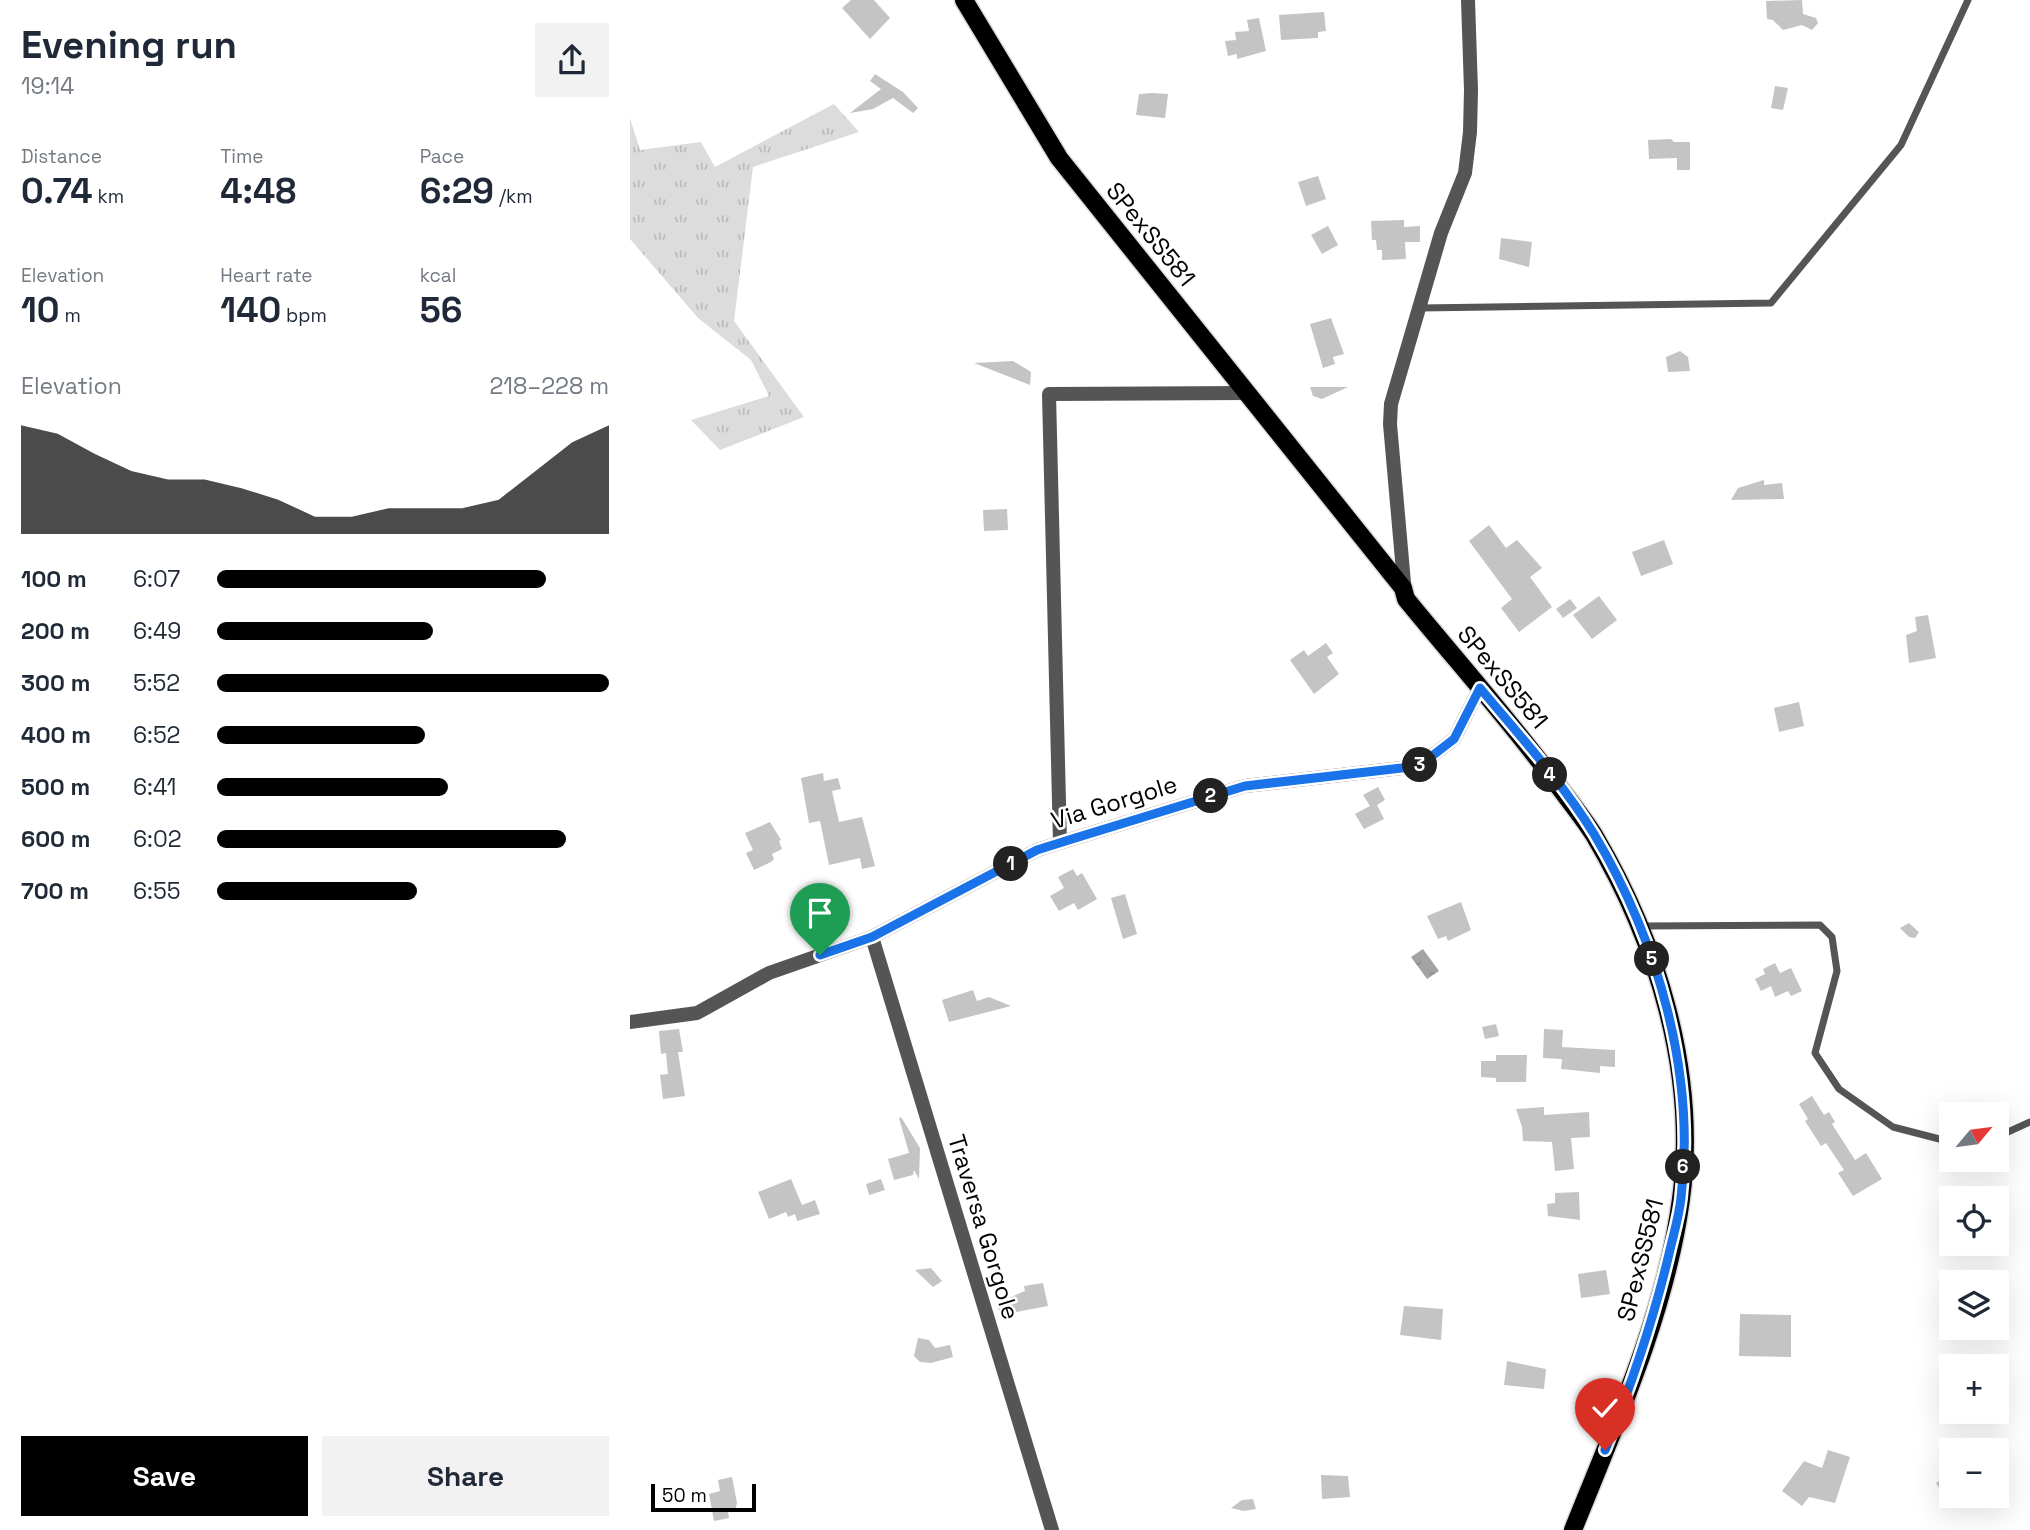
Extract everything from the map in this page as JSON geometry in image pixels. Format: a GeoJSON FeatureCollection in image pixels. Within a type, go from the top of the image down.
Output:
{"type":"FeatureCollection","features":[{"type":"Feature","properties":{"kind":"main road","name":"SPexSS581"},"geometry":{"type":"LineString","coordinates":[[964,0],[1059,158],[1403,588],[1406,599],[1531,749],[1593,833],[1640,926],[1659,980],[1675,1047],[1685,1124],[1681,1199],[1637,1370],[1573,1530]]}},
{"type":"Feature","properties":{"kind":"street"},"geometry":{"type":"LineString","coordinates":[[1406,599],[1390,424],[1391,404],[1441,233],[1465,173],[1471,90],[1468,0]]}},
{"type":"Feature","properties":{"kind":"street"},"geometry":{"type":"LineString","coordinates":[[1060,843],[1049,394],[1247,393]]}},
{"type":"Feature","properties":{"kind":"street","name":"Via Gorgole"},"geometry":{"type":"LineString","coordinates":[[630,1022],[697,1013],[769,973],[872,937],[1037,850],[1245,786],[1419,766],[1454,739],[1480,688]]}},
{"type":"Feature","properties":{"kind":"street","name":"Traversa Gorgole"},"geometry":{"type":"LineString","coordinates":[[872,937],[1052,1530]]}},
{"type":"Feature","properties":{"kind":"lane"},"geometry":{"type":"LineString","coordinates":[[1419,309],[1771,303],[1901,145],[1968,0]]}},
{"type":"Feature","properties":{"kind":"lane"},"geometry":{"type":"LineString","coordinates":[[1640,926],[1820,925],[1832,937],[1837,971],[1815,1053],[1839,1089],[1893,1127],[1939,1139]]}},
{"type":"Feature","properties":{"kind":"lane"},"geometry":{"type":"LineString","coordinates":[[2009,1132],[2030,1122]]}},
{"type":"Feature","properties":{"kind":"green space"},"geometry":{"type":"Polygon","coordinates":[[[834,104],[859,132],[753,167],[734,321],[804,417],[720,450],[691,420],[769,396],[751,360],[698,318],[630,239],[630,118],[640,150],[701,142],[715,167],[834,104]]]}},
{"type":"Feature","properties":{"kind":"water"},"geometry":{"type":"Polygon","coordinates":[[[1423,949],[1439,971],[1427,979],[1411,957],[1423,949]]]}},
{"type":"Feature","properties":{"kind":"building"},"geometry":{"type":"Polygon","coordinates":[[[851,0],[874,0],[890,18],[870,39],[842,8],[851,0]]]}},
{"type":"Feature","properties":{"kind":"building"},"geometry":{"type":"Polygon","coordinates":[[[1802,0],[1803,14],[1816,18],[1818,23],[1812,30],[1802,25],[1783,30],[1773,20],[1767,19],[1766,1],[1802,0]]]}},
{"type":"Feature","properties":{"kind":"building"},"geometry":{"type":"Polygon","coordinates":[[[1324,12],[1326,31],[1318,32],[1318,38],[1281,40],[1279,15],[1324,12]]]}},
{"type":"Feature","properties":{"kind":"building"},"geometry":{"type":"Polygon","coordinates":[[[1259,18],[1266,51],[1237,59],[1237,54],[1228,56],[1225,41],[1236,40],[1235,32],[1249,31],[1247,20],[1259,18]]]}},
{"type":"Feature","properties":{"kind":"building"},"geometry":{"type":"Polygon","coordinates":[[[875,74],[903,92],[918,108],[913,113],[893,98],[873,109],[850,113],[881,89],[870,81],[875,74]]]}},
{"type":"Feature","properties":{"kind":"building"},"geometry":{"type":"Polygon","coordinates":[[[1775,86],[1788,88],[1783,110],[1771,108],[1775,86]]]}},
{"type":"Feature","properties":{"kind":"building"},"geometry":{"type":"Polygon","coordinates":[[[1139,94],[1168,94],[1165,118],[1136,115],[1139,94]]]}},
{"type":"Feature","properties":{"kind":"building"},"geometry":{"type":"Polygon","coordinates":[[[1671,139],[1674,142],[1690,142],[1690,170],[1677,170],[1677,158],[1649,159],[1648,140],[1671,139]]]}},
{"type":"Feature","properties":{"kind":"building"},"geometry":{"type":"Polygon","coordinates":[[[1318,176],[1326,199],[1306,206],[1298,182],[1318,176]]]}},
{"type":"Feature","properties":{"kind":"building"},"geometry":{"type":"Polygon","coordinates":[[[1404,220],[1404,227],[1420,226],[1420,242],[1405,242],[1406,259],[1382,260],[1382,250],[1377,250],[1376,240],[1372,240],[1371,221],[1404,220]]]}},
{"type":"Feature","properties":{"kind":"building"},"geometry":{"type":"Polygon","coordinates":[[[1328,226],[1338,245],[1322,254],[1311,235],[1328,226]]]}},
{"type":"Feature","properties":{"kind":"building"},"geometry":{"type":"Polygon","coordinates":[[[1501,238],[1532,242],[1529,267],[1499,259],[1501,238]]]}},
{"type":"Feature","properties":{"kind":"building"},"geometry":{"type":"Polygon","coordinates":[[[1331,318],[1344,354],[1333,357],[1335,364],[1323,368],[1310,324],[1331,318]]]}},
{"type":"Feature","properties":{"kind":"building"},"geometry":{"type":"Polygon","coordinates":[[[1680,351],[1688,357],[1690,371],[1668,372],[1666,357],[1680,351]]]}},
{"type":"Feature","properties":{"kind":"building"},"geometry":{"type":"Polygon","coordinates":[[[1013,361],[1031,372],[1030,385],[974,363],[1013,361]]]}},
{"type":"Feature","properties":{"kind":"building"},"geometry":{"type":"Polygon","coordinates":[[[1310,387],[1348,387],[1322,399],[1313,396],[1310,387]]]}},
{"type":"Feature","properties":{"kind":"building"},"geometry":{"type":"Polygon","coordinates":[[[1764,480],[1764,485],[1782,483],[1784,499],[1731,500],[1738,488],[1764,480]]]}},
{"type":"Feature","properties":{"kind":"building"},"geometry":{"type":"Polygon","coordinates":[[[1007,509],[1008,530],[984,531],[983,510],[1007,509]]]}},
{"type":"Feature","properties":{"kind":"building"},"geometry":{"type":"Polygon","coordinates":[[[1489,525],[1506,548],[1517,540],[1542,568],[1530,577],[1552,607],[1519,632],[1501,608],[1512,599],[1469,541],[1489,525]]]}},
{"type":"Feature","properties":{"kind":"building"},"geometry":{"type":"Polygon","coordinates":[[[1664,540],[1673,564],[1641,576],[1632,552],[1664,540]]]}},
{"type":"Feature","properties":{"kind":"building"},"geometry":{"type":"Polygon","coordinates":[[[1599,596],[1617,620],[1592,639],[1573,615],[1599,596]]]}},
{"type":"Feature","properties":{"kind":"building"},"geometry":{"type":"Polygon","coordinates":[[[1570,599],[1577,608],[1563,618],[1556,609],[1570,599]]]}},
{"type":"Feature","properties":{"kind":"building"},"geometry":{"type":"Polygon","coordinates":[[[1928,615],[1936,658],[1909,663],[1906,635],[1917,631],[1915,617],[1928,615]]]}},
{"type":"Feature","properties":{"kind":"building"},"geometry":{"type":"Polygon","coordinates":[[[1326,643],[1333,653],[1327,657],[1339,674],[1314,694],[1290,660],[1304,650],[1308,656],[1326,643]]]}},
{"type":"Feature","properties":{"kind":"building"},"geometry":{"type":"Polygon","coordinates":[[[1799,702],[1804,726],[1779,732],[1774,708],[1799,702]]]}},
{"type":"Feature","properties":{"kind":"building"},"geometry":{"type":"Polygon","coordinates":[[[823,773],[824,781],[838,778],[841,789],[832,791],[839,822],[862,817],[875,866],[862,869],[860,858],[829,865],[820,821],[809,823],[801,778],[823,773]]]}},
{"type":"Feature","properties":{"kind":"building"},"geometry":{"type":"Polygon","coordinates":[[[1378,787],[1385,800],[1377,805],[1384,819],[1364,829],[1355,814],[1370,806],[1363,795],[1378,787]]]}},
{"type":"Feature","properties":{"kind":"building"},"geometry":{"type":"Polygon","coordinates":[[[770,822],[781,840],[782,849],[772,854],[774,859],[771,862],[754,870],[746,853],[753,850],[745,833],[770,822]]]}},
{"type":"Feature","properties":{"kind":"building"},"geometry":{"type":"Polygon","coordinates":[[[1073,869],[1077,876],[1082,873],[1097,899],[1078,910],[1074,903],[1059,911],[1050,896],[1064,888],[1058,877],[1073,869]]]}},
{"type":"Feature","properties":{"kind":"building"},"geometry":{"type":"Polygon","coordinates":[[[1125,894],[1137,934],[1123,939],[1111,898],[1125,894]]]}},
{"type":"Feature","properties":{"kind":"building"},"geometry":{"type":"Polygon","coordinates":[[[1461,902],[1471,930],[1448,941],[1446,936],[1438,939],[1427,916],[1461,902]]]}},
{"type":"Feature","properties":{"kind":"building"},"geometry":{"type":"Polygon","coordinates":[[[1909,923],[1919,932],[1915,938],[1909,937],[1900,928],[1909,923]]]}},
{"type":"Feature","properties":{"kind":"building"},"geometry":{"type":"Polygon","coordinates":[[[1775,963],[1780,973],[1791,968],[1802,991],[1791,996],[1788,991],[1775,997],[1771,986],[1761,991],[1755,979],[1765,974],[1763,969],[1775,963]]]}},
{"type":"Feature","properties":{"kind":"building"},"geometry":{"type":"Polygon","coordinates":[[[973,990],[977,1001],[989,997],[1011,1006],[949,1022],[942,1000],[973,990]]]}},
{"type":"Feature","properties":{"kind":"building"},"geometry":{"type":"Polygon","coordinates":[[[1496,1024],[1499,1036],[1485,1039],[1482,1027],[1496,1024]]]}},
{"type":"Feature","properties":{"kind":"building"},"geometry":{"type":"Polygon","coordinates":[[[679,1029],[683,1052],[678,1052],[685,1096],[663,1099],[660,1075],[668,1074],[666,1053],[661,1054],[659,1031],[679,1029]]]}},
{"type":"Feature","properties":{"kind":"building"},"geometry":{"type":"Polygon","coordinates":[[[1544,1029],[1563,1030],[1562,1047],[1615,1050],[1615,1067],[1600,1066],[1600,1073],[1561,1069],[1562,1059],[1543,1058],[1544,1029]]]}},
{"type":"Feature","properties":{"kind":"building"},"geometry":{"type":"Polygon","coordinates":[[[1496,1055],[1527,1055],[1526,1082],[1496,1082],[1496,1078],[1481,1077],[1481,1061],[1496,1061],[1496,1055]]]}},
{"type":"Feature","properties":{"kind":"building"},"geometry":{"type":"Polygon","coordinates":[[[1812,1096],[1824,1115],[1829,1112],[1835,1122],[1832,1124],[1855,1160],[1866,1153],[1882,1179],[1853,1196],[1838,1173],[1844,1170],[1826,1143],[1821,1146],[1805,1121],[1808,1119],[1799,1104],[1812,1096]]]}},
{"type":"Feature","properties":{"kind":"building"},"geometry":{"type":"Polygon","coordinates":[[[1544,1107],[1544,1115],[1589,1112],[1590,1137],[1571,1138],[1574,1169],[1555,1171],[1552,1142],[1523,1141],[1516,1109],[1544,1107]]]}},
{"type":"Feature","properties":{"kind":"building"},"geometry":{"type":"Polygon","coordinates":[[[901,1117],[920,1148],[919,1179],[914,1170],[913,1175],[894,1180],[888,1159],[909,1153],[899,1118],[901,1117]]]}},
{"type":"Feature","properties":{"kind":"building"},"geometry":{"type":"Polygon","coordinates":[[[791,1179],[802,1205],[815,1200],[820,1214],[797,1221],[795,1214],[788,1217],[786,1212],[769,1219],[758,1192],[791,1179]]]}},
{"type":"Feature","properties":{"kind":"building"},"geometry":{"type":"Polygon","coordinates":[[[881,1179],[885,1190],[869,1195],[866,1184],[881,1179]]]}},
{"type":"Feature","properties":{"kind":"building"},"geometry":{"type":"Polygon","coordinates":[[[1579,1192],[1580,1220],[1548,1216],[1547,1204],[1555,1203],[1555,1193],[1579,1192]]]}},
{"type":"Feature","properties":{"kind":"building"},"geometry":{"type":"Polygon","coordinates":[[[931,1268],[942,1281],[933,1287],[915,1270],[931,1268]]]}},
{"type":"Feature","properties":{"kind":"building"},"geometry":{"type":"Polygon","coordinates":[[[1606,1270],[1610,1294],[1581,1298],[1578,1274],[1606,1270]]]}},
{"type":"Feature","properties":{"kind":"building"},"geometry":{"type":"Polygon","coordinates":[[[1043,1283],[1048,1306],[1000,1315],[997,1303],[1025,1291],[1024,1286],[1043,1283]]]}},
{"type":"Feature","properties":{"kind":"building"},"geometry":{"type":"Polygon","coordinates":[[[1404,1306],[1443,1309],[1441,1340],[1400,1335],[1404,1306]]]}},
{"type":"Feature","properties":{"kind":"building"},"geometry":{"type":"Polygon","coordinates":[[[1740,1314],[1791,1315],[1791,1357],[1739,1356],[1740,1314]]]}},
{"type":"Feature","properties":{"kind":"building"},"geometry":{"type":"Polygon","coordinates":[[[918,1338],[929,1340],[935,1348],[950,1345],[953,1357],[931,1363],[920,1362],[914,1356],[918,1338]]]}},
{"type":"Feature","properties":{"kind":"building"},"geometry":{"type":"Polygon","coordinates":[[[1507,1361],[1546,1369],[1544,1389],[1504,1385],[1507,1361]]]}},
{"type":"Feature","properties":{"kind":"building"},"geometry":{"type":"Polygon","coordinates":[[[1828,1450],[1850,1457],[1835,1503],[1809,1497],[1802,1506],[1782,1491],[1804,1461],[1822,1468],[1828,1450]]]}},
{"type":"Feature","properties":{"kind":"building"},"geometry":{"type":"Polygon","coordinates":[[[1321,1475],[1348,1476],[1350,1497],[1322,1499],[1321,1475]]]}},
{"type":"Feature","properties":{"kind":"building"},"geometry":{"type":"Polygon","coordinates":[[[732,1477],[737,1503],[735,1511],[728,1512],[729,1518],[714,1521],[709,1494],[720,1491],[718,1480],[732,1477]]]}},
{"type":"Feature","properties":{"kind":"building"},"geometry":{"type":"Polygon","coordinates":[[[1253,1499],[1256,1509],[1244,1511],[1231,1508],[1242,1500],[1253,1499]]]}},
{"type":"Feature","properties":{"kind":"route"},"geometry":{"type":"LineString","coordinates":[[820,955],[872,937],[1037,850],[1245,786],[1419,766],[1454,739],[1480,688],[1531,749],[1593,833],[1635,913],[1659,980],[1675,1047],[1685,1124],[1681,1199],[1662,1285],[1637,1370],[1605,1450]]}}]}
